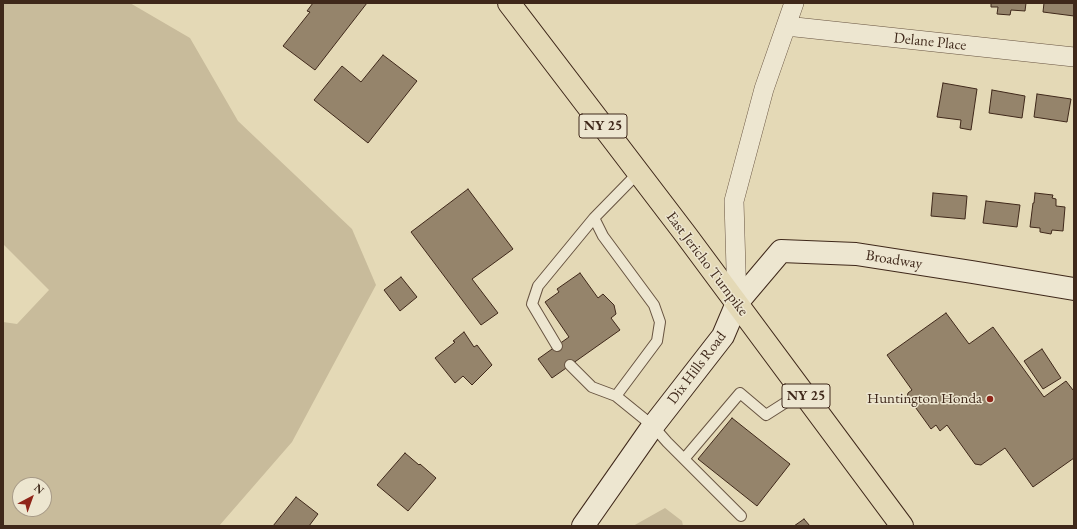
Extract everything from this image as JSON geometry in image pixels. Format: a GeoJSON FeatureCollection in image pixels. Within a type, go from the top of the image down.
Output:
{"type":"FeatureCollection","features":[{"type":"Feature","properties":{"kind":"main road","name":"East Jericho Turnpike"},"geometry":{"type":"LineString","coordinates":[[509,3],[686,235],[902,526]]}},
{"type":"Feature","properties":{"kind":"main road","name":"Broadway"},"geometry":{"type":"LineString","coordinates":[[737,304],[782,251],[856,254],[1074,289]]}},
{"type":"Feature","properties":{"kind":"main road","name":"Dix Hills Road"},"geometry":{"type":"LineString","coordinates":[[583,526],[653,426],[723,336],[737,304]]}},
{"type":"Feature","properties":{"kind":"street","name":"Dix Hills Road"},"geometry":{"type":"LineString","coordinates":[[737,304],[734,201],[764,89],[794,3]]}},
{"type":"Feature","properties":{"kind":"street","name":"Delane Place"},"geometry":{"type":"LineString","coordinates":[[786,26],[1074,57]]}},
{"type":"Feature","properties":{"kind":"lane"},"geometry":{"type":"LineString","coordinates":[[557,346],[532,304],[538,286],[594,218],[638,173]]}},
{"type":"Feature","properties":{"kind":"lane"},"geometry":{"type":"LineString","coordinates":[[594,218],[603,236],[654,305],[660,322],[657,341],[616,396]]}},
{"type":"Feature","properties":{"kind":"lane"},"geometry":{"type":"LineString","coordinates":[[570,365],[592,387],[616,396],[653,426],[741,516]]}},
{"type":"Feature","properties":{"kind":"lane"},"geometry":{"type":"LineString","coordinates":[[684,459],[740,393],[766,415],[802,392]]}},
{"type":"Feature","properties":{"kind":"shaded area"},"geometry":{"type":"Polygon","coordinates":[[[3,3],[130,3],[190,38],[238,121],[352,229],[376,285],[292,442],[219,526],[3,526],[3,322],[17,324],[49,290],[3,244],[3,3]]]}},
{"type":"Feature","properties":{"kind":"shaded area"},"geometry":{"type":"Polygon","coordinates":[[[665,508],[682,521],[683,526],[633,526],[665,508]]]}},
{"type":"Feature","properties":{"kind":"building"},"geometry":{"type":"Polygon","coordinates":[[[313,3],[367,3],[315,70],[283,46],[310,12],[307,11],[313,3]]]}},
{"type":"Feature","properties":{"kind":"building"},"geometry":{"type":"Polygon","coordinates":[[[991,3],[1026,3],[1025,11],[1011,10],[1010,15],[997,14],[998,7],[991,7],[991,3]]]}},
{"type":"Feature","properties":{"kind":"building"},"geometry":{"type":"Polygon","coordinates":[[[1044,3],[1074,3],[1074,16],[1043,12],[1044,3]]]}},
{"type":"Feature","properties":{"kind":"building"},"geometry":{"type":"Polygon","coordinates":[[[383,55],[417,81],[368,143],[314,100],[342,66],[361,82],[383,55]]]}},
{"type":"Feature","properties":{"kind":"building"},"geometry":{"type":"Polygon","coordinates":[[[943,83],[977,89],[971,130],[960,128],[961,120],[937,117],[943,83]]]}},
{"type":"Feature","properties":{"kind":"building"},"geometry":{"type":"Polygon","coordinates":[[[992,90],[1025,96],[1022,118],[989,113],[992,90]]]}},
{"type":"Feature","properties":{"kind":"building"},"geometry":{"type":"Polygon","coordinates":[[[1037,94],[1071,99],[1067,122],[1034,117],[1037,94]]]}},
{"type":"Feature","properties":{"kind":"building"},"geometry":{"type":"Polygon","coordinates":[[[468,189],[513,249],[472,279],[498,313],[481,325],[411,232],[468,189]]]}},
{"type":"Feature","properties":{"kind":"building"},"geometry":{"type":"Polygon","coordinates":[[[933,193],[967,196],[965,219],[931,216],[933,193]]]}},
{"type":"Feature","properties":{"kind":"building"},"geometry":{"type":"Polygon","coordinates":[[[1035,193],[1053,195],[1052,198],[1056,199],[1056,206],[1065,207],[1063,231],[1052,230],[1051,234],[1040,232],[1040,228],[1030,227],[1035,193]]]}},
{"type":"Feature","properties":{"kind":"building"},"geometry":{"type":"Polygon","coordinates":[[[986,201],[1020,205],[1017,227],[983,223],[986,201]]]}},
{"type":"Feature","properties":{"kind":"building"},"geometry":{"type":"Polygon","coordinates":[[[580,273],[598,298],[603,294],[614,305],[616,314],[611,318],[620,330],[552,378],[538,359],[569,337],[545,302],[559,292],[557,289],[580,273]]]}},
{"type":"Feature","properties":{"kind":"building"},"geometry":{"type":"Polygon","coordinates":[[[401,277],[417,297],[400,311],[384,290],[401,277]]]}},
{"type":"Feature","properties":{"kind":"building","name":"Huntington Honda"},"geometry":{"type":"Polygon","coordinates":[[[946,313],[969,344],[993,327],[1044,397],[1066,381],[1074,390],[1074,458],[1033,487],[1005,448],[981,465],[975,464],[947,425],[940,431],[936,425],[931,429],[913,404],[906,402],[908,393],[912,390],[887,355],[946,313]]]}},
{"type":"Feature","properties":{"kind":"building"},"geometry":{"type":"Polygon","coordinates":[[[464,332],[474,347],[477,345],[492,365],[472,385],[463,376],[455,383],[435,358],[454,343],[455,342],[453,341],[464,332]]]}},
{"type":"Feature","properties":{"kind":"building"},"geometry":{"type":"Polygon","coordinates":[[[1042,349],[1061,378],[1043,389],[1024,361],[1042,349]]]}},
{"type":"Feature","properties":{"kind":"building"},"geometry":{"type":"Polygon","coordinates":[[[732,418],[790,464],[757,506],[698,459],[732,418]]]}},
{"type":"Feature","properties":{"kind":"building"},"geometry":{"type":"Polygon","coordinates":[[[405,453],[436,478],[408,511],[377,485],[405,453]]]}},
{"type":"Feature","properties":{"kind":"building"},"geometry":{"type":"Polygon","coordinates":[[[296,497],[318,514],[309,526],[273,526],[296,497]]]}},
{"type":"Feature","properties":{"kind":"building"},"geometry":{"type":"Polygon","coordinates":[[[804,519],[810,526],[794,526],[804,519]]]}},
{"type":"Feature","properties":{"kind":"place","name":"Huntington Honda"},"geometry":{"type":"Point","coordinates":[990,399]}}]}
